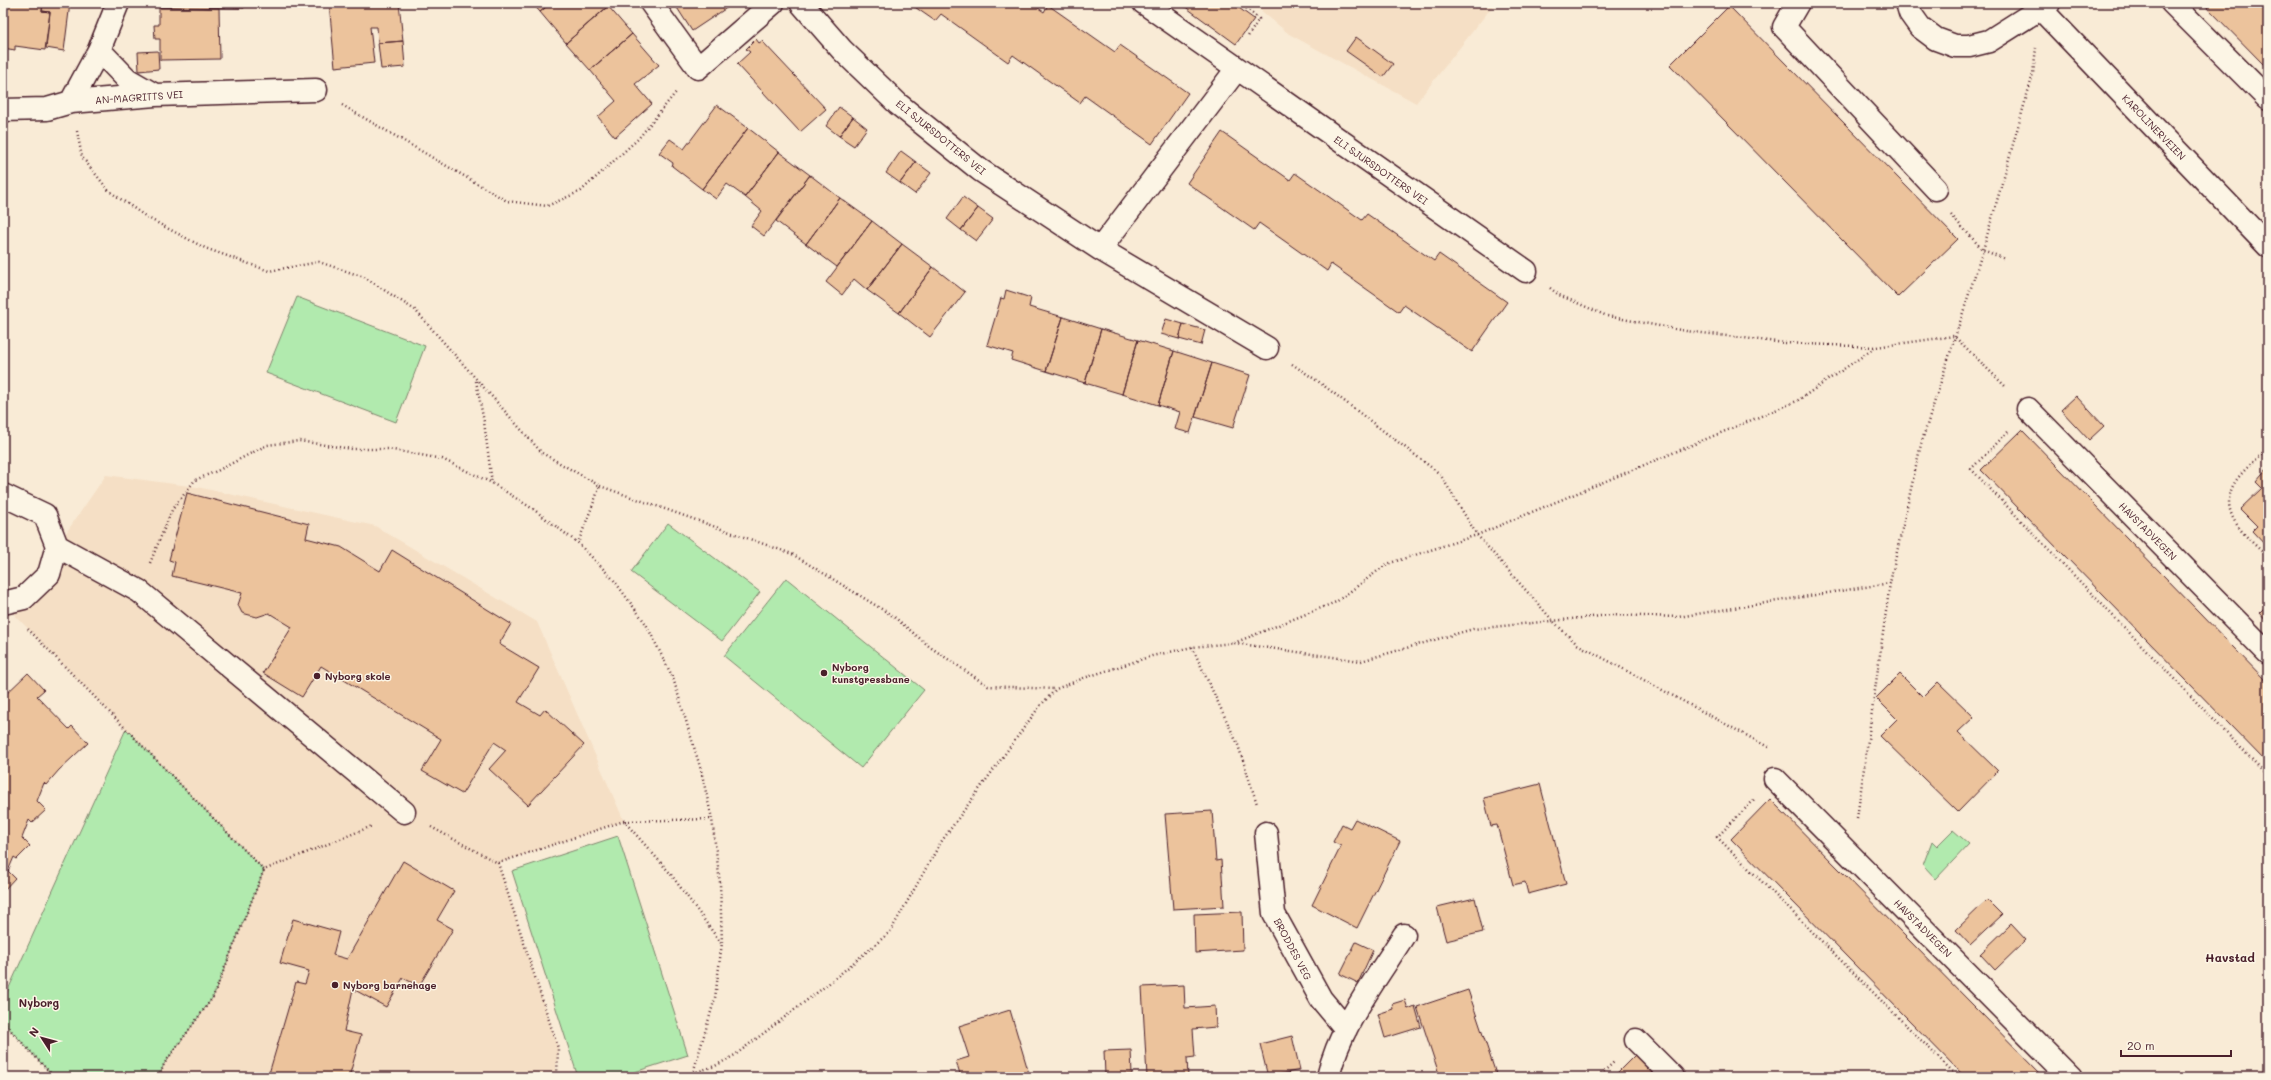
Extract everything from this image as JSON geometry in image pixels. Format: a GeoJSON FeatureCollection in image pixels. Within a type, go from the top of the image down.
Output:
{"type":"FeatureCollection","features":[{"type":"Feature","properties":{"kind":"street"},"geometry":{"type":"LineString","coordinates":[[71,102],[99,50],[118,3]]}},
{"type":"Feature","properties":{"kind":"street"},"geometry":{"type":"LineString","coordinates":[[651,3],[698,68],[773,3]]}},
{"type":"Feature","properties":{"kind":"street","name":"ELI SJURSDOTTERS VEI"},"geometry":{"type":"LineString","coordinates":[[801,3],[842,50],[898,104],[980,170],[1100,249],[1267,348]]}},
{"type":"Feature","properties":{"kind":"street","name":"ELI SJURSDOTTERS VEI"},"geometry":{"type":"LineString","coordinates":[[1144,3],[1236,70],[1526,271]]}},
{"type":"Feature","properties":{"kind":"street"},"geometry":{"type":"LineString","coordinates":[[1798,3],[1784,27],[1936,189]]}},
{"type":"Feature","properties":{"kind":"street"},"geometry":{"type":"LineString","coordinates":[[1907,3],[1910,13],[1920,27],[1936,40],[1955,46],[1969,46],[1989,41],[2042,5]]}},
{"type":"Feature","properties":{"kind":"street"},"geometry":{"type":"LineString","coordinates":[[2172,3],[2268,100]]}},
{"type":"Feature","properties":{"kind":"street","name":"KAROLINERVEIEN"},"geometry":{"type":"LineString","coordinates":[[2042,5],[2268,246]]}},
{"type":"Feature","properties":{"kind":"street"},"geometry":{"type":"LineString","coordinates":[[99,50],[127,79],[155,95]]}},
{"type":"Feature","properties":{"kind":"street"},"geometry":{"type":"LineString","coordinates":[[1100,249],[1236,70]]}},
{"type":"Feature","properties":{"kind":"street","name":"AN-MAGRITTS VEI"},"geometry":{"type":"LineString","coordinates":[[3,110],[47,109],[71,102],[155,95],[316,90]]}},
{"type":"Feature","properties":{"kind":"street","name":"HAVSTADVEGEN"},"geometry":{"type":"LineString","coordinates":[[2029,410],[2268,652]]}},
{"type":"Feature","properties":{"kind":"street"},"geometry":{"type":"LineString","coordinates":[[3,495],[45,515],[57,546],[49,574],[24,598],[3,603]]}},
{"type":"Feature","properties":{"kind":"street"},"geometry":{"type":"LineString","coordinates":[[57,546],[139,591],[404,812]]}},
{"type":"Feature","properties":{"kind":"street","name":"HAVSTADVEGEN"},"geometry":{"type":"LineString","coordinates":[[1775,779],[2070,1077]]}},
{"type":"Feature","properties":{"kind":"street","name":"BRODDES VEG"},"geometry":{"type":"LineString","coordinates":[[1266,833],[1274,914],[1320,999],[1346,1029]]}},
{"type":"Feature","properties":{"kind":"street"},"geometry":{"type":"LineString","coordinates":[[1328,1077],[1332,1062],[1346,1029],[1404,935]]}},
{"type":"Feature","properties":{"kind":"street"},"geometry":{"type":"LineString","coordinates":[[1636,1040],[1673,1077]]}},
{"type":"Feature","properties":{"kind":"path"},"geometry":{"type":"LineString","coordinates":[[1236,70],[1237,53],[1259,19],[1240,3]]}},
{"type":"Feature","properties":{"kind":"path"},"geometry":{"type":"LineString","coordinates":[[1851,856],[1890,583],[1920,444],[1983,250],[2033,74],[2042,5]]}},
{"type":"Feature","properties":{"kind":"path"},"geometry":{"type":"LineString","coordinates":[[316,90],[507,201],[547,206],[581,191],[587,186],[638,139],[698,68]]}},
{"type":"Feature","properties":{"kind":"path"},"geometry":{"type":"LineString","coordinates":[[71,102],[82,156],[109,191],[148,218],[205,248],[269,271],[319,262],[364,278],[415,310],[542,453],[600,486],[792,554],[892,616],[930,647],[988,686],[1056,689],[1152,656],[1192,647],[1234,643],[1361,661],[1473,629],[1611,616],[1678,617],[1890,583]]}},
{"type":"Feature","properties":{"kind":"path"},"geometry":{"type":"LineString","coordinates":[[1936,189],[1938,201],[1983,250],[2005,260]]}},
{"type":"Feature","properties":{"kind":"path"},"geometry":{"type":"LineString","coordinates":[[1526,271],[1559,295],[1607,316],[1686,331],[1786,343],[1876,347],[1954,336]]}},
{"type":"Feature","properties":{"kind":"path"},"geometry":{"type":"LineString","coordinates":[[1954,336],[2029,410],[1971,469],[2268,776]]}},
{"type":"Feature","properties":{"kind":"path"},"geometry":{"type":"LineString","coordinates":[[1234,643],[1336,602],[1387,564],[1477,535],[1797,401],[1876,347]]}},
{"type":"Feature","properties":{"kind":"path"},"geometry":{"type":"LineString","coordinates":[[1267,348],[1319,382],[1440,474],[1477,535],[1554,622],[1577,644],[1771,749]]}},
{"type":"Feature","properties":{"kind":"path"},"geometry":{"type":"LineString","coordinates":[[476,379],[484,422],[492,483]]}},
{"type":"Feature","properties":{"kind":"path"},"geometry":{"type":"LineString","coordinates":[[139,591],[172,510],[194,480],[217,471],[267,445],[299,441],[352,448],[388,449],[442,459],[492,483],[533,509],[578,543],[613,579],[646,624],[673,678],[701,770],[712,819],[720,883],[722,943],[715,998],[693,1073]]}},
{"type":"Feature","properties":{"kind":"path"},"geometry":{"type":"LineString","coordinates":[[2268,448],[2234,483],[2228,505],[2237,527],[2268,557]]}},
{"type":"Feature","properties":{"kind":"path"},"geometry":{"type":"LineString","coordinates":[[578,543],[600,486]]}},
{"type":"Feature","properties":{"kind":"path"},"geometry":{"type":"LineString","coordinates":[[3,603],[264,870]]}},
{"type":"Feature","properties":{"kind":"path"},"geometry":{"type":"LineString","coordinates":[[1192,647],[1238,745],[1266,833]]}},
{"type":"Feature","properties":{"kind":"path"},"geometry":{"type":"LineString","coordinates":[[688,1077],[693,1073],[715,1066],[734,1055],[826,985],[890,932],[941,842],[1039,707],[1056,689]]}},
{"type":"Feature","properties":{"kind":"path"},"geometry":{"type":"LineString","coordinates":[[1775,779],[1717,837],[1958,1077]]}},
{"type":"Feature","properties":{"kind":"path"},"geometry":{"type":"LineString","coordinates":[[159,1077],[164,1064],[213,997],[264,870],[404,812],[498,863],[558,1048],[557,1077]]}},
{"type":"Feature","properties":{"kind":"path"},"geometry":{"type":"LineString","coordinates":[[498,863],[624,821],[712,819]]}},
{"type":"Feature","properties":{"kind":"path"},"geometry":{"type":"LineString","coordinates":[[624,821],[670,873],[722,943]]}},
{"type":"Feature","properties":{"kind":"path"},"geometry":{"type":"LineString","coordinates":[[3,1022],[54,1077]]}},
{"type":"Feature","properties":{"kind":"shaded area"},"geometry":{"type":"Polygon","coordinates":[[[1252,3],[1495,3],[1416,103],[1289,34],[1252,3]]]}},
{"type":"Feature","properties":{"kind":"shaded area","name":"Nyborg skole"},"geometry":{"type":"Polygon","coordinates":[[[106,475],[197,487],[375,526],[537,622],[624,821],[498,863],[558,1048],[555,1077],[159,1077],[164,1064],[264,870],[4,604],[24,598],[57,546],[106,475]]]}},
{"type":"Feature","properties":{"kind":"green space"},"geometry":{"type":"Polygon","coordinates":[[[297,297],[425,346],[396,422],[266,373],[297,297]]]}},
{"type":"Feature","properties":{"kind":"green space"},"geometry":{"type":"Polygon","coordinates":[[[668,523],[760,592],[722,641],[631,572],[668,523]]]}},
{"type":"Feature","properties":{"kind":"green space","name":"Nyborg kunstgressbane"},"geometry":{"type":"Polygon","coordinates":[[[786,578],[924,690],[861,768],[724,656],[786,578]]]}},
{"type":"Feature","properties":{"kind":"green space"},"geometry":{"type":"Polygon","coordinates":[[[126,729],[264,870],[213,997],[164,1064],[159,1077],[54,1077],[3,1022],[3,1001],[126,729]]]}},
{"type":"Feature","properties":{"kind":"green space"},"geometry":{"type":"Polygon","coordinates":[[[1953,830],[1969,844],[1936,879],[1923,865],[1932,841],[1937,846],[1953,830]]]}},
{"type":"Feature","properties":{"kind":"green space"},"geometry":{"type":"Polygon","coordinates":[[[618,836],[688,1055],[619,1077],[578,1077],[512,871],[618,836]]]}},
{"type":"Feature","properties":{"kind":"building"},"geometry":{"type":"Polygon","coordinates":[[[3,3],[43,3],[42,11],[50,12],[45,50],[15,46],[15,50],[3,48],[3,3]]]}},
{"type":"Feature","properties":{"kind":"building"},"geometry":{"type":"Polygon","coordinates":[[[43,3],[70,3],[64,51],[46,48],[50,12],[42,11],[43,3]]]}},
{"type":"Feature","properties":{"kind":"building"},"geometry":{"type":"Polygon","coordinates":[[[159,3],[245,3],[244,8],[159,7],[159,3]]]}},
{"type":"Feature","properties":{"kind":"building"},"geometry":{"type":"Polygon","coordinates":[[[329,3],[399,3],[403,41],[378,43],[377,27],[370,27],[374,63],[335,67],[329,3]]]}},
{"type":"Feature","properties":{"kind":"building"},"geometry":{"type":"Polygon","coordinates":[[[532,3],[551,3],[540,12],[532,3]]]}},
{"type":"Feature","properties":{"kind":"building"},"geometry":{"type":"Polygon","coordinates":[[[551,3],[612,3],[566,43],[540,12],[551,3]]]}},
{"type":"Feature","properties":{"kind":"building"},"geometry":{"type":"Polygon","coordinates":[[[674,3],[734,3],[692,31],[674,3]]]}},
{"type":"Feature","properties":{"kind":"building"},"geometry":{"type":"Polygon","coordinates":[[[909,3],[1031,3],[1044,12],[1048,5],[1115,52],[1120,45],[1188,93],[1152,144],[1085,96],[1080,103],[1013,55],[1008,62],[941,14],[935,21],[909,3]]]}},
{"type":"Feature","properties":{"kind":"building"},"geometry":{"type":"Polygon","coordinates":[[[1180,3],[1232,3],[1254,19],[1236,44],[1180,3]]]}},
{"type":"Feature","properties":{"kind":"building"},"geometry":{"type":"Polygon","coordinates":[[[2203,3],[2268,3],[2268,69],[2203,3]]]}},
{"type":"Feature","properties":{"kind":"building"},"geometry":{"type":"Polygon","coordinates":[[[608,6],[632,34],[590,70],[566,43],[608,6]]]}},
{"type":"Feature","properties":{"kind":"building"},"geometry":{"type":"Polygon","coordinates":[[[1729,6],[1958,239],[1898,297],[1670,65],[1729,6]]]}},
{"type":"Feature","properties":{"kind":"building"},"geometry":{"type":"Polygon","coordinates":[[[159,7],[219,8],[220,59],[160,60],[160,39],[155,39],[154,25],[159,25],[159,7]]]}},
{"type":"Feature","properties":{"kind":"building"},"geometry":{"type":"Polygon","coordinates":[[[632,34],[659,65],[635,84],[652,104],[615,137],[598,117],[616,101],[590,70],[632,34]]]}},
{"type":"Feature","properties":{"kind":"building"},"geometry":{"type":"Polygon","coordinates":[[[1356,37],[1393,64],[1383,77],[1346,51],[1356,37]]]}},
{"type":"Feature","properties":{"kind":"building"},"geometry":{"type":"Polygon","coordinates":[[[756,39],[759,43],[762,41],[826,109],[800,132],[737,64],[750,52],[746,49],[756,39]]]}},
{"type":"Feature","properties":{"kind":"building"},"geometry":{"type":"Polygon","coordinates":[[[403,41],[405,67],[381,69],[378,43],[403,41]]]}},
{"type":"Feature","properties":{"kind":"building"},"geometry":{"type":"Polygon","coordinates":[[[158,51],[159,69],[139,71],[138,52],[158,51]]]}},
{"type":"Feature","properties":{"kind":"building"},"geometry":{"type":"Polygon","coordinates":[[[717,105],[748,128],[702,189],[672,166],[673,163],[659,153],[670,139],[684,149],[717,105]]]}},
{"type":"Feature","properties":{"kind":"building"},"geometry":{"type":"Polygon","coordinates":[[[839,107],[853,117],[839,136],[826,126],[839,107]]]}},
{"type":"Feature","properties":{"kind":"building"},"geometry":{"type":"Polygon","coordinates":[[[853,117],[867,128],[854,146],[839,136],[853,117]]]}},
{"type":"Feature","properties":{"kind":"building"},"geometry":{"type":"Polygon","coordinates":[[[748,128],[779,152],[745,197],[727,184],[716,199],[702,189],[748,128]]]}},
{"type":"Feature","properties":{"kind":"building"},"geometry":{"type":"Polygon","coordinates":[[[1222,132],[1290,180],[1295,173],[1362,220],[1367,214],[1434,261],[1439,254],[1507,302],[1472,352],[1404,305],[1399,312],[1331,264],[1327,271],[1259,223],[1254,230],[1187,183],[1222,132]]]}},
{"type":"Feature","properties":{"kind":"building"},"geometry":{"type":"Polygon","coordinates":[[[901,151],[916,162],[900,183],[886,173],[901,151]]]}},
{"type":"Feature","properties":{"kind":"building"},"geometry":{"type":"Polygon","coordinates":[[[779,152],[810,175],[764,236],[751,226],[762,211],[745,197],[779,152]]]}},
{"type":"Feature","properties":{"kind":"building"},"geometry":{"type":"Polygon","coordinates":[[[916,162],[931,173],[915,194],[900,183],[916,162]]]}},
{"type":"Feature","properties":{"kind":"building"},"geometry":{"type":"Polygon","coordinates":[[[810,175],[840,198],[806,244],[776,221],[810,175]]]}},
{"type":"Feature","properties":{"kind":"building"},"geometry":{"type":"Polygon","coordinates":[[[963,197],[978,208],[961,230],[947,219],[963,197]]]}},
{"type":"Feature","properties":{"kind":"building"},"geometry":{"type":"Polygon","coordinates":[[[840,198],[872,221],[837,267],[806,244],[840,198]]]}},
{"type":"Feature","properties":{"kind":"building"},"geometry":{"type":"Polygon","coordinates":[[[978,208],[993,219],[976,241],[961,230],[978,208]]]}},
{"type":"Feature","properties":{"kind":"building"},"geometry":{"type":"Polygon","coordinates":[[[872,221],[902,244],[867,290],[854,279],[842,295],[826,282],[872,221]]]}},
{"type":"Feature","properties":{"kind":"building"},"geometry":{"type":"Polygon","coordinates":[[[902,244],[933,267],[899,313],[867,290],[902,244]]]}},
{"type":"Feature","properties":{"kind":"building"},"geometry":{"type":"Polygon","coordinates":[[[933,267],[965,292],[930,337],[899,313],[933,267]]]}},
{"type":"Feature","properties":{"kind":"building"},"geometry":{"type":"Polygon","coordinates":[[[1006,290],[1031,298],[1029,307],[1063,317],[1046,371],[1011,360],[1013,353],[987,345],[1001,298],[1004,299],[1006,290]]]}},
{"type":"Feature","properties":{"kind":"building"},"geometry":{"type":"Polygon","coordinates":[[[1063,317],[1101,329],[1085,383],[1046,371],[1063,317]]]}},
{"type":"Feature","properties":{"kind":"building"},"geometry":{"type":"Polygon","coordinates":[[[1166,319],[1183,324],[1179,339],[1161,334],[1166,319]]]}},
{"type":"Feature","properties":{"kind":"building"},"geometry":{"type":"Polygon","coordinates":[[[1183,324],[1205,330],[1201,345],[1179,339],[1183,324]]]}},
{"type":"Feature","properties":{"kind":"building"},"geometry":{"type":"Polygon","coordinates":[[[1101,329],[1138,340],[1122,394],[1085,383],[1101,329]]]}},
{"type":"Feature","properties":{"kind":"building"},"geometry":{"type":"Polygon","coordinates":[[[1138,340],[1174,351],[1158,405],[1122,394],[1138,340]]]}},
{"type":"Feature","properties":{"kind":"building"},"geometry":{"type":"Polygon","coordinates":[[[1174,351],[1212,363],[1190,433],[1175,429],[1180,412],[1158,405],[1174,351]]]}},
{"type":"Feature","properties":{"kind":"building"},"geometry":{"type":"Polygon","coordinates":[[[1212,363],[1250,375],[1233,428],[1195,417],[1212,363]]]}},
{"type":"Feature","properties":{"kind":"building"},"geometry":{"type":"Polygon","coordinates":[[[2076,396],[2104,426],[2089,440],[2061,410],[2076,396]]]}},
{"type":"Feature","properties":{"kind":"building"},"geometry":{"type":"Polygon","coordinates":[[[2022,430],[2268,683],[2268,764],[1981,470],[2022,430]]]}},
{"type":"Feature","properties":{"kind":"building"},"geometry":{"type":"Polygon","coordinates":[[[2268,468],[2268,548],[2252,531],[2257,526],[2240,509],[2262,488],[2256,482],[2268,468]]]}},
{"type":"Feature","properties":{"kind":"building"},"geometry":{"type":"Polygon","coordinates":[[[187,493],[309,524],[306,538],[341,547],[380,571],[392,550],[511,624],[499,644],[539,668],[518,702],[540,715],[545,709],[584,745],[528,805],[489,769],[506,750],[494,742],[462,794],[422,771],[441,739],[321,666],[302,697],[263,673],[292,627],[269,613],[257,617],[242,613],[238,605],[242,593],[172,576],[175,562],[169,560],[187,493]]]}},
{"type":"Feature","properties":{"kind":"building"},"geometry":{"type":"Polygon","coordinates":[[[2268,604],[2268,623],[2259,613],[2268,604]]]}},
{"type":"Feature","properties":{"kind":"building"},"geometry":{"type":"Polygon","coordinates":[[[28,673],[44,690],[37,696],[69,729],[72,726],[88,743],[59,770],[46,785],[44,783],[37,801],[46,810],[32,823],[29,820],[22,838],[30,846],[17,859],[14,857],[8,871],[15,878],[3,891],[3,697],[28,673]]]}},
{"type":"Feature","properties":{"kind":"building"},"geometry":{"type":"Polygon","coordinates":[[[1900,674],[1923,697],[1938,682],[1974,717],[1958,732],[1998,771],[1958,812],[1880,736],[1897,719],[1876,698],[1900,674]]]}},
{"type":"Feature","properties":{"kind":"building"},"geometry":{"type":"Polygon","coordinates":[[[1540,784],[1566,884],[1528,894],[1525,882],[1513,885],[1497,825],[1491,826],[1484,798],[1540,784]]]}},
{"type":"Feature","properties":{"kind":"building"},"geometry":{"type":"Polygon","coordinates":[[[1770,799],[2044,1077],[1965,1077],[1731,839],[1770,799]]]}},
{"type":"Feature","properties":{"kind":"building"},"geometry":{"type":"Polygon","coordinates":[[[1212,811],[1216,861],[1221,860],[1224,906],[1173,909],[1165,814],[1212,811]]]}},
{"type":"Feature","properties":{"kind":"building"},"geometry":{"type":"Polygon","coordinates":[[[1355,819],[1400,841],[1357,928],[1312,905],[1341,846],[1333,842],[1342,824],[1350,828],[1355,819]]]}},
{"type":"Feature","properties":{"kind":"building"},"geometry":{"type":"Polygon","coordinates":[[[403,861],[454,891],[437,920],[453,929],[419,986],[403,978],[386,1007],[353,989],[344,1031],[361,1035],[349,1077],[268,1077],[296,982],[305,984],[309,971],[280,963],[293,919],[339,932],[333,955],[347,959],[403,861]]]}},
{"type":"Feature","properties":{"kind":"building"},"geometry":{"type":"Polygon","coordinates":[[[1475,898],[1483,932],[1446,941],[1437,907],[1475,898]]]}},
{"type":"Feature","properties":{"kind":"building"},"geometry":{"type":"Polygon","coordinates":[[[1987,900],[2002,915],[1970,945],[1956,930],[1987,900]]]}},
{"type":"Feature","properties":{"kind":"building"},"geometry":{"type":"Polygon","coordinates":[[[1242,912],[1243,950],[1195,953],[1194,914],[1242,912]]]}},
{"type":"Feature","properties":{"kind":"building"},"geometry":{"type":"Polygon","coordinates":[[[2011,924],[2026,940],[1995,970],[1980,954],[2011,924]]]}},
{"type":"Feature","properties":{"kind":"building"},"geometry":{"type":"Polygon","coordinates":[[[1356,942],[1373,950],[1358,983],[1340,974],[1356,942]]]}},
{"type":"Feature","properties":{"kind":"building"},"geometry":{"type":"Polygon","coordinates":[[[1184,985],[1185,1008],[1215,1006],[1216,1027],[1193,1029],[1195,1057],[1187,1058],[1188,1077],[1147,1077],[1142,987],[1184,985]]]}},
{"type":"Feature","properties":{"kind":"building"},"geometry":{"type":"Polygon","coordinates":[[[1468,990],[1497,1077],[1440,1077],[1417,1007],[1468,990]]]}},
{"type":"Feature","properties":{"kind":"building"},"geometry":{"type":"Polygon","coordinates":[[[1405,1000],[1408,1009],[1415,1006],[1421,1027],[1385,1038],[1378,1014],[1393,1009],[1392,1004],[1405,1000]]]}},
{"type":"Feature","properties":{"kind":"building"},"geometry":{"type":"Polygon","coordinates":[[[1010,1010],[1030,1077],[961,1077],[956,1061],[969,1057],[959,1026],[1010,1010]]]}},
{"type":"Feature","properties":{"kind":"building"},"geometry":{"type":"Polygon","coordinates":[[[1292,1036],[1300,1070],[1268,1077],[1260,1044],[1292,1036]]]}},
{"type":"Feature","properties":{"kind":"building"},"geometry":{"type":"Polygon","coordinates":[[[1131,1050],[1132,1074],[1105,1075],[1104,1051],[1131,1050]]]}},
{"type":"Feature","properties":{"kind":"building"},"geometry":{"type":"Polygon","coordinates":[[[1635,1055],[1656,1077],[1613,1077],[1635,1055]]]}},
{"type":"Feature","properties":{"kind":"place","name":"Nyborg kunstgressbane"},"geometry":{"type":"Point","coordinates":[824,673]}},
{"type":"Feature","properties":{"kind":"place","name":"Nyborg skole"},"geometry":{"type":"Point","coordinates":[317,676]}},
{"type":"Feature","properties":{"kind":"place","name":"Nyborg barnehage"},"geometry":{"type":"Point","coordinates":[335,985]}},
{"type":"Feature","properties":{"kind":"district","name":"Havstad"},"geometry":{"type":"Point","coordinates":[2230,958]}},
{"type":"Feature","properties":{"kind":"district","name":"Nyborg"},"geometry":{"type":"Point","coordinates":[39,1003]}}]}
